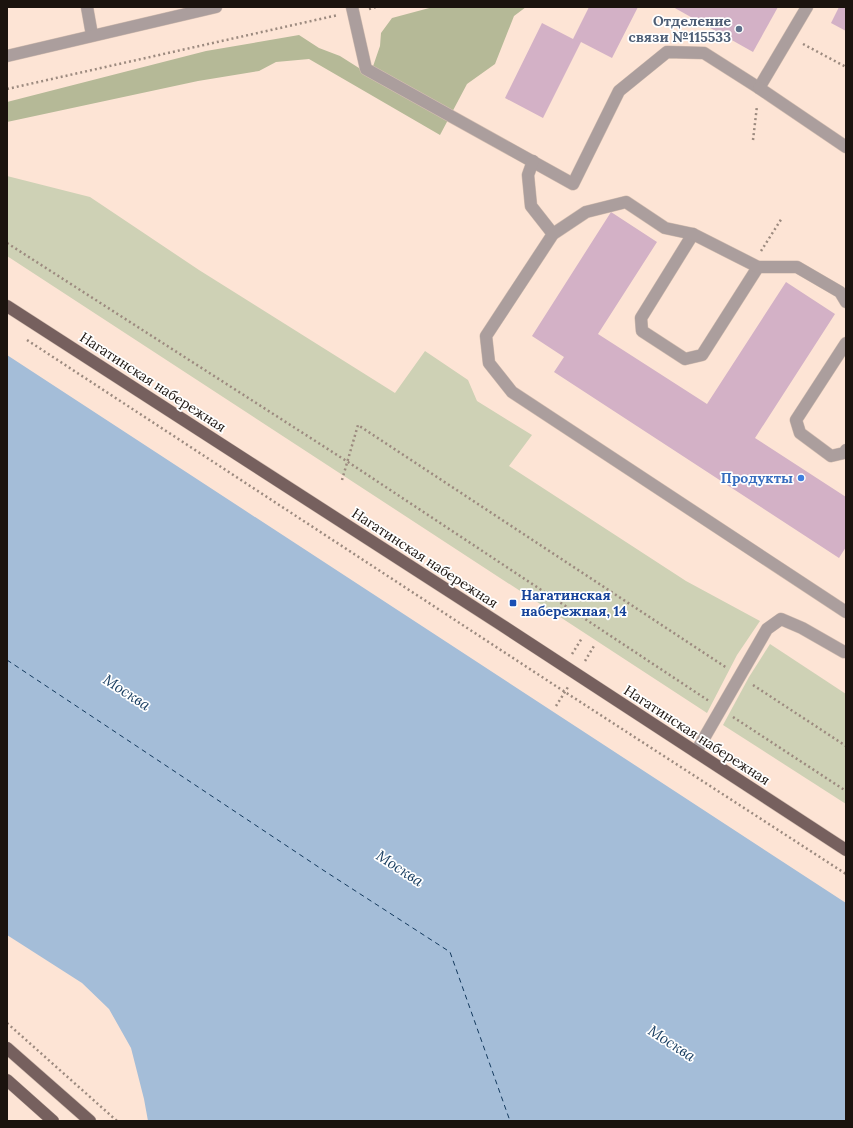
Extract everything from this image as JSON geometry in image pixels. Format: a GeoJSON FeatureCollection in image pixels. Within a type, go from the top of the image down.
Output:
{"type":"FeatureCollection","features":[{"type":"Feature","properties":{"kind":"main road","name":"Нагатинская набережная"},"geometry":{"type":"LineString","coordinates":[[7,306],[846,850]]}},
{"type":"Feature","properties":{"kind":"main road"},"geometry":{"type":"LineString","coordinates":[[7,1048],[90,1121]]}},
{"type":"Feature","properties":{"kind":"main road"},"geometry":{"type":"LineString","coordinates":[[7,1080],[53,1121]]}},
{"type":"Feature","properties":{"kind":"street"},"geometry":{"type":"LineString","coordinates":[[87,7],[92,36]]}},
{"type":"Feature","properties":{"kind":"street"},"geometry":{"type":"LineString","coordinates":[[7,56],[216,7]]}},
{"type":"Feature","properties":{"kind":"street"},"geometry":{"type":"LineString","coordinates":[[759,88],[807,7]]}},
{"type":"Feature","properties":{"kind":"street"},"geometry":{"type":"LineString","coordinates":[[353,9],[366,68],[573,184],[619,91],[667,52],[704,53],[846,147]]}},
{"type":"Feature","properties":{"kind":"street"},"geometry":{"type":"LineString","coordinates":[[532,161],[528,175],[532,206],[553,234]]}},
{"type":"Feature","properties":{"kind":"street"},"geometry":{"type":"LineString","coordinates":[[846,302],[840,292],[797,267],[755,266],[693,234],[665,228],[626,202],[586,212],[553,234],[486,336],[490,363],[512,392],[846,612]]}},
{"type":"Feature","properties":{"kind":"street"},"geometry":{"type":"LineString","coordinates":[[693,234],[640,318],[642,331],[685,359],[702,355],[755,266]]}},
{"type":"Feature","properties":{"kind":"street"},"geometry":{"type":"LineString","coordinates":[[846,343],[796,420],[800,434],[831,456],[844,453],[846,450]]}},
{"type":"Feature","properties":{"kind":"street"},"geometry":{"type":"LineString","coordinates":[[696,752],[767,629],[780,619],[802,628],[846,652]]}},
{"type":"Feature","properties":{"kind":"path"},"geometry":{"type":"LineString","coordinates":[[7,89],[353,9],[376,7]]}},
{"type":"Feature","properties":{"kind":"path"},"geometry":{"type":"LineString","coordinates":[[789,37],[846,67]]}},
{"type":"Feature","properties":{"kind":"path"},"geometry":{"type":"LineString","coordinates":[[753,140],[759,88]]}},
{"type":"Feature","properties":{"kind":"path"},"geometry":{"type":"LineString","coordinates":[[755,266],[782,218]]}},
{"type":"Feature","properties":{"kind":"path"},"geometry":{"type":"LineString","coordinates":[[7,243],[348,462],[846,792]]}},
{"type":"Feature","properties":{"kind":"path"},"geometry":{"type":"LineString","coordinates":[[27,340],[572,697],[846,874]]}},
{"type":"Feature","properties":{"kind":"path"},"geometry":{"type":"LineString","coordinates":[[342,480],[358,425],[846,746]]}},
{"type":"Feature","properties":{"kind":"path"},"geometry":{"type":"LineString","coordinates":[[7,1024],[117,1121]]}},
{"type":"Feature","properties":{"kind":"green space"},"geometry":{"type":"Polygon","coordinates":[[[433,7],[526,7],[514,16],[495,64],[467,84],[440,135],[309,59],[276,62],[259,71],[198,81],[7,122],[7,102],[206,51],[299,35],[319,48],[340,56],[370,75],[380,46],[381,33],[392,18],[433,7]]]}},
{"type":"Feature","properties":{"kind":"green space"},"geometry":{"type":"Polygon","coordinates":[[[7,176],[90,197],[199,270],[395,393],[425,351],[468,380],[477,401],[532,435],[509,466],[686,581],[760,621],[737,655],[707,713],[7,256],[7,176]]]}},
{"type":"Feature","properties":{"kind":"green space"},"geometry":{"type":"Polygon","coordinates":[[[770,644],[846,694],[846,804],[723,725],[749,677],[770,644]]]}},
{"type":"Feature","properties":{"kind":"water","name":"Москва"},"geometry":{"type":"Polygon","coordinates":[[[7,355],[846,903],[846,1121],[148,1121],[131,1048],[109,1009],[82,983],[7,935],[7,355]]]}},
{"type":"Feature","properties":{"kind":"building"},"geometry":{"type":"Polygon","coordinates":[[[589,7],[638,7],[612,58],[581,42],[543,118],[505,98],[542,23],[573,39],[589,7]]]}},
{"type":"Feature","properties":{"kind":"building","name":"Отделение связи №115533"},"geometry":{"type":"Polygon","coordinates":[[[673,7],[778,7],[753,52],[673,7]]]}},
{"type":"Feature","properties":{"kind":"building"},"geometry":{"type":"Polygon","coordinates":[[[839,7],[846,7],[846,31],[831,23],[839,7]]]}},
{"type":"Feature","properties":{"kind":"building"},"geometry":{"type":"Polygon","coordinates":[[[611,212],[657,242],[598,334],[707,404],[786,282],[835,314],[755,438],[846,497],[846,547],[839,558],[554,372],[564,357],[532,336],[611,212]]]}},
{"type":"Feature","properties":{"kind":"ferry route"},"geometry":{"type":"LineString","coordinates":[[7,660],[323,870],[450,952],[510,1121]]}},
{"type":"Feature","properties":{"kind":"place","name":"Отделение связи №115533"},"geometry":{"type":"Point","coordinates":[739,29]}},
{"type":"Feature","properties":{"kind":"place","name":"Продукты"},"geometry":{"type":"Point","coordinates":[801,478]}},
{"type":"Feature","properties":{"kind":"place","name":"Нагатинская набережная, 14"},"geometry":{"type":"Point","coordinates":[513,603]}}]}
